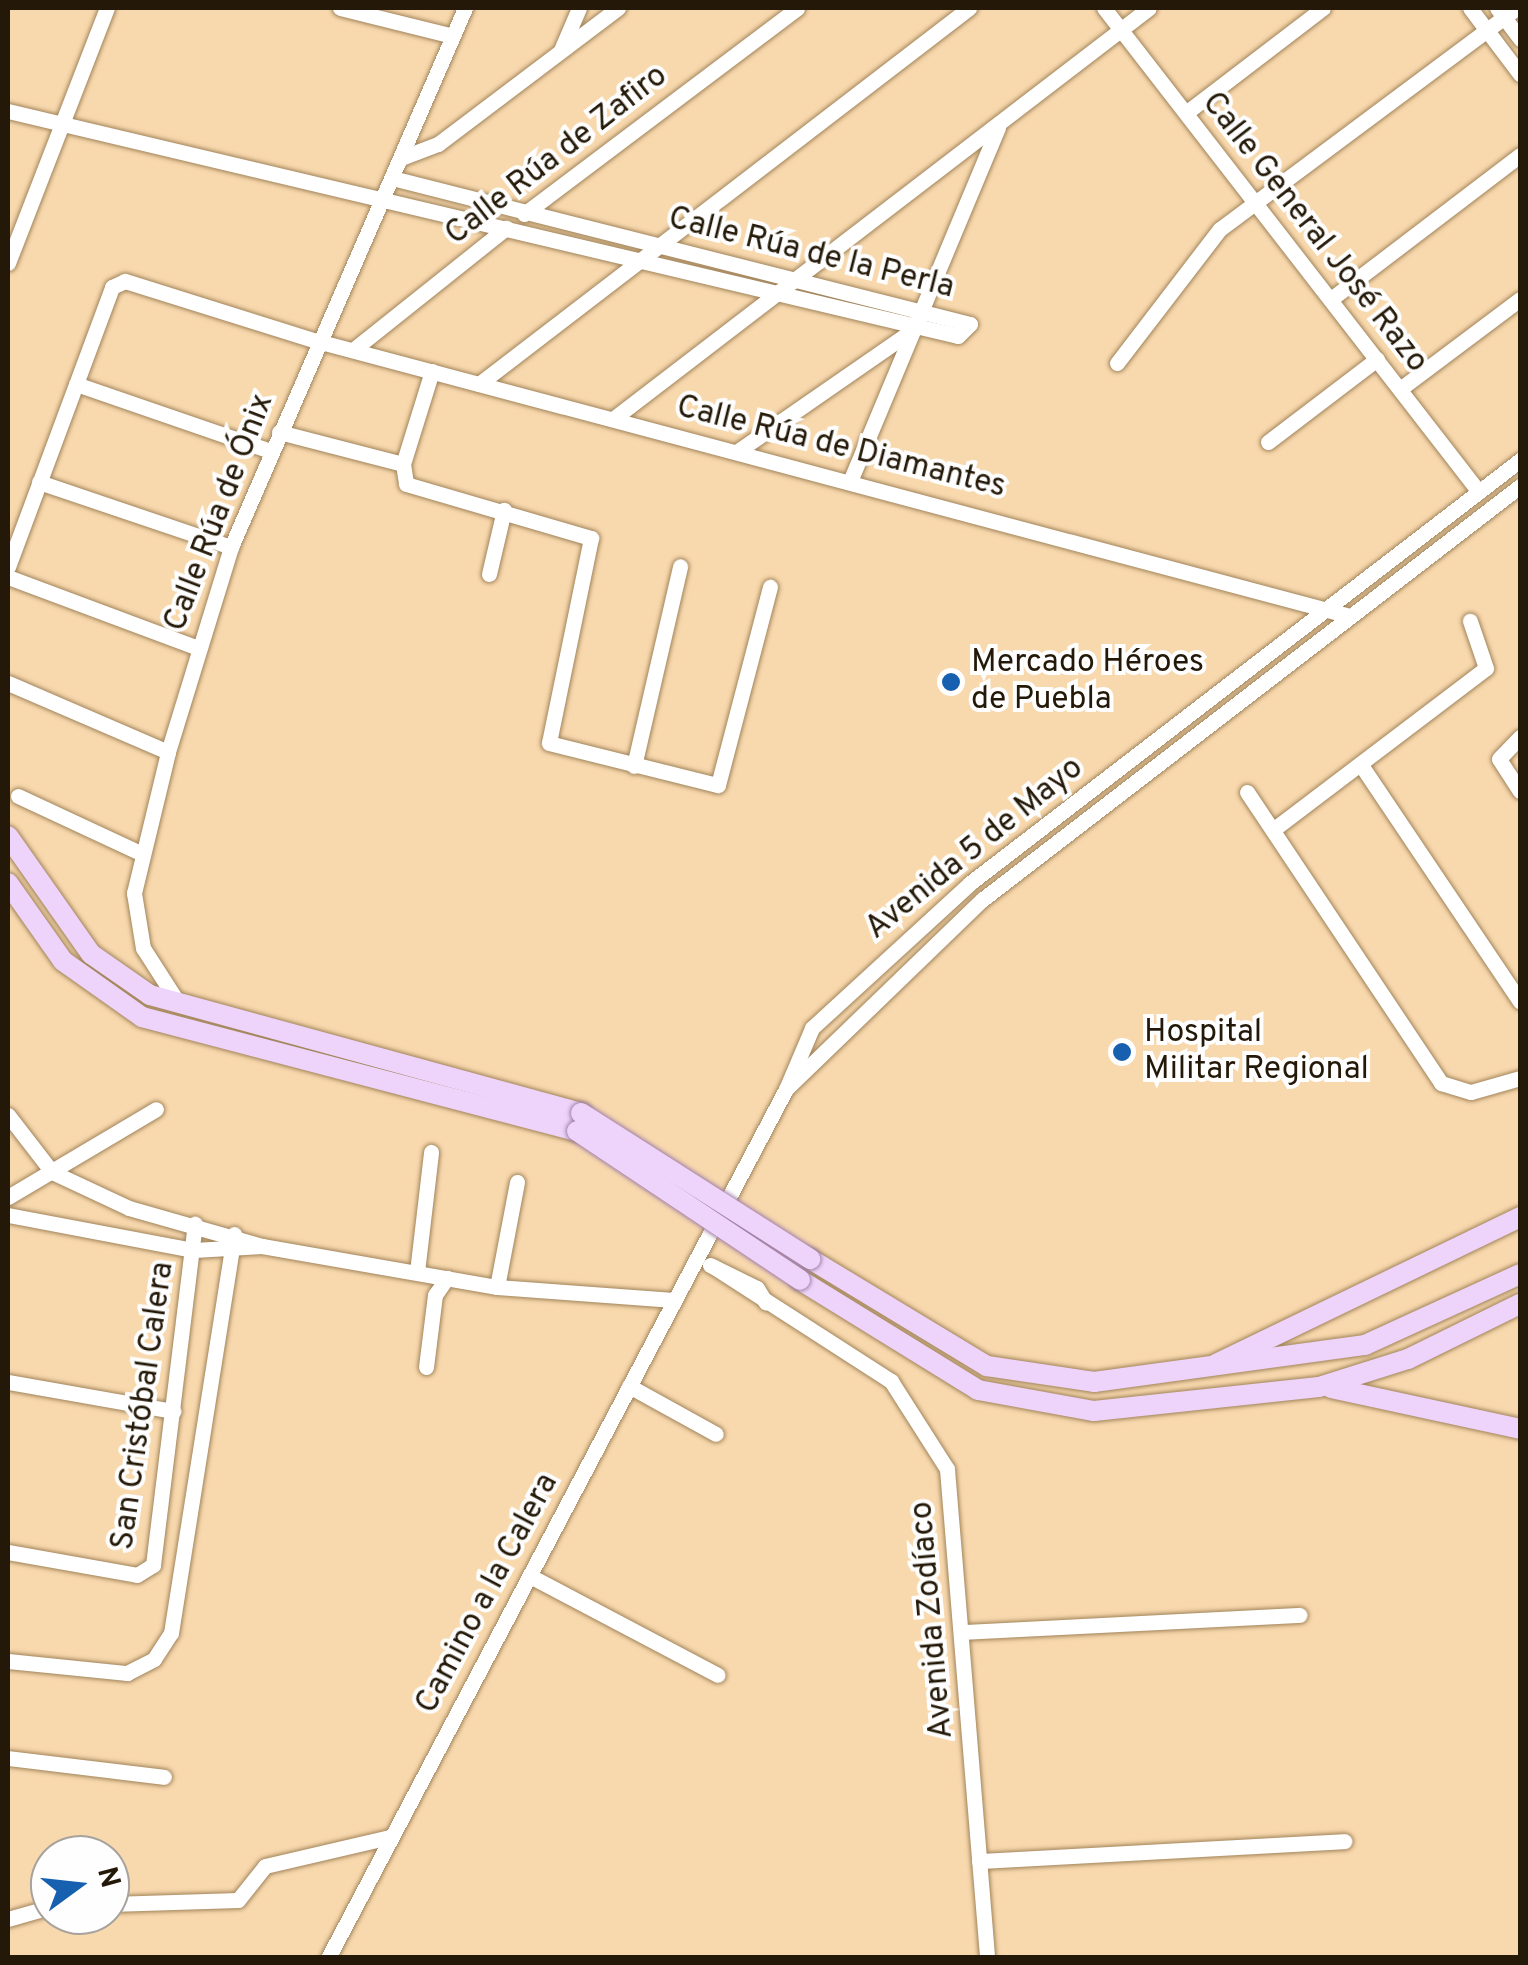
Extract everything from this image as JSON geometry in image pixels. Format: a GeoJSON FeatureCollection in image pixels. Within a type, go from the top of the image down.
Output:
{"type":"FeatureCollection","features":[{"type":"Feature","properties":{"kind":"main road"},"geometry":{"type":"LineString","coordinates":[[8,836],[91,954],[182,1008],[579,1122],[987,1366],[1094,1382],[1182,1375],[1364,1346],[1520,1274]]}},
{"type":"Feature","properties":{"kind":"main road"},"geometry":{"type":"LineString","coordinates":[[8,884],[62,961],[142,1017],[579,1122],[800,1280],[960,1381],[1048,1406],[1152,1410],[1318,1387],[1408,1359],[1520,1304]]}},
{"type":"Feature","properties":{"kind":"main road"},"geometry":{"type":"LineString","coordinates":[[1182,1375],[1520,1218]]}},
{"type":"Feature","properties":{"kind":"main road"},"geometry":{"type":"LineString","coordinates":[[1318,1387],[1520,1429]]}},
{"type":"Feature","properties":{"kind":"street"},"geometry":{"type":"LineString","coordinates":[[8,263],[107,8]]}},
{"type":"Feature","properties":{"kind":"street"},"geometry":{"type":"LineString","coordinates":[[340,8],[452,36]]}},
{"type":"Feature","properties":{"kind":"street","name":"Calle Rúa de Ónix"},"geometry":{"type":"LineString","coordinates":[[182,1008],[138,929],[140,853],[168,752],[231,547],[317,341],[465,8]]}},
{"type":"Feature","properties":{"kind":"street"},"geometry":{"type":"LineString","coordinates":[[559,54],[579,8]]}},
{"type":"Feature","properties":{"kind":"street"},"geometry":{"type":"LineString","coordinates":[[401,158],[438,144],[618,8]]}},
{"type":"Feature","properties":{"kind":"street","name":"Calle Rúa de Zafiro"},"geometry":{"type":"LineString","coordinates":[[352,350],[503,230],[797,8]]}},
{"type":"Feature","properties":{"kind":"street"},"geometry":{"type":"LineString","coordinates":[[479,384],[969,8]]}},
{"type":"Feature","properties":{"kind":"street","name":"Calle General José Razo"},"geometry":{"type":"LineString","coordinates":[[1104,8],[1480,492]]}},
{"type":"Feature","properties":{"kind":"street"},"geometry":{"type":"LineString","coordinates":[[614,419],[1149,8]]}},
{"type":"Feature","properties":{"kind":"street"},"geometry":{"type":"LineString","coordinates":[[1187,112],[1323,8]]}},
{"type":"Feature","properties":{"kind":"street"},"geometry":{"type":"LineString","coordinates":[[1470,8],[1520,74]]}},
{"type":"Feature","properties":{"kind":"street"},"geometry":{"type":"LineString","coordinates":[[1118,363],[1170,306],[1208,242],[1256,202],[1488,30],[1506,11],[1520,38]]}},
{"type":"Feature","properties":{"kind":"street","name":"Calle Rúa de la Perla"},"geometry":{"type":"LineString","coordinates":[[8,111],[380,203],[917,327],[968,330],[970,322],[926,309],[392,178]]}},
{"type":"Feature","properties":{"kind":"street"},"geometry":{"type":"LineString","coordinates":[[851,479],[926,309],[1000,124]]}},
{"type":"Feature","properties":{"kind":"street"},"geometry":{"type":"LineString","coordinates":[[1331,299],[1520,155]]}},
{"type":"Feature","properties":{"kind":"street"},"geometry":{"type":"LineString","coordinates":[[8,208],[26,215]]}},
{"type":"Feature","properties":{"kind":"street","name":"Calle Rúa de Diamantes"},"geometry":{"type":"LineString","coordinates":[[76,384],[117,282],[432,372],[1328,605],[1350,616]]}},
{"type":"Feature","properties":{"kind":"street"},"geometry":{"type":"LineString","coordinates":[[1400,390],[1520,299]]}},
{"type":"Feature","properties":{"kind":"street"},"geometry":{"type":"LineString","coordinates":[[738,451],[917,327]]}},
{"type":"Feature","properties":{"kind":"street"},"geometry":{"type":"LineString","coordinates":[[1268,442],[1377,359]]}},
{"type":"Feature","properties":{"kind":"street"},"geometry":{"type":"LineString","coordinates":[[432,372],[403,464],[406,484],[591,538],[549,743],[718,784],[770,587]]}},
{"type":"Feature","properties":{"kind":"street"},"geometry":{"type":"LineString","coordinates":[[8,568],[76,384],[271,451]]}},
{"type":"Feature","properties":{"kind":"street"},"geometry":{"type":"LineString","coordinates":[[279,432],[403,464]]}},
{"type":"Feature","properties":{"kind":"street","name":"Avenida 5 de Mayo"},"geometry":{"type":"LineString","coordinates":[[698,1257],[786,1090],[796,1047],[903,941],[1328,605],[1520,460]]}},
{"type":"Feature","properties":{"kind":"street"},"geometry":{"type":"LineString","coordinates":[[39,482],[231,547]]}},
{"type":"Feature","properties":{"kind":"street","name":"Avenida 5 de Mayo"},"geometry":{"type":"LineString","coordinates":[[786,1090],[917,956],[1520,486]]}},
{"type":"Feature","properties":{"kind":"street"},"geometry":{"type":"LineString","coordinates":[[488,574],[504,510]]}},
{"type":"Feature","properties":{"kind":"street"},"geometry":{"type":"LineString","coordinates":[[1405,548],[1417,566]]}},
{"type":"Feature","properties":{"kind":"street"},"geometry":{"type":"LineString","coordinates":[[634,766],[680,566]]}},
{"type":"Feature","properties":{"kind":"street"},"geometry":{"type":"LineString","coordinates":[[8,577],[198,648]]}},
{"type":"Feature","properties":{"kind":"street"},"geometry":{"type":"LineString","coordinates":[[1274,829],[1486,668],[1470,621]]}},
{"type":"Feature","properties":{"kind":"street"},"geometry":{"type":"LineString","coordinates":[[8,683],[168,752]]}},
{"type":"Feature","properties":{"kind":"street"},"geometry":{"type":"LineString","coordinates":[[1520,737],[1499,759],[1520,791]]}},
{"type":"Feature","properties":{"kind":"street"},"geometry":{"type":"LineString","coordinates":[[1361,765],[1520,1002]]}},
{"type":"Feature","properties":{"kind":"street"},"geometry":{"type":"LineString","coordinates":[[1247,792],[1274,829],[1358,969],[1453,1092],[1520,1078]]}},
{"type":"Feature","properties":{"kind":"street"},"geometry":{"type":"LineString","coordinates":[[18,796],[140,853]]}},
{"type":"Feature","properties":{"kind":"street"},"geometry":{"type":"LineString","coordinates":[[903,941],[917,956]]}},
{"type":"Feature","properties":{"kind":"street"},"geometry":{"type":"LineString","coordinates":[[8,1197],[156,1109]]}},
{"type":"Feature","properties":{"kind":"street"},"geometry":{"type":"LineString","coordinates":[[8,1114],[15,1141],[52,1172],[128,1208],[234,1234],[262,1246],[496,1287],[674,1300]]}},
{"type":"Feature","properties":{"kind":"street"},"geometry":{"type":"LineString","coordinates":[[417,1272],[431,1152]]}},
{"type":"Feature","properties":{"kind":"street"},"geometry":{"type":"LineString","coordinates":[[496,1287],[517,1182]]}},
{"type":"Feature","properties":{"kind":"street"},"geometry":{"type":"LineString","coordinates":[[8,1215],[194,1250],[228,1254],[262,1246]]}},
{"type":"Feature","properties":{"kind":"street","name":"San Cristóbal Calera"},"geometry":{"type":"LineString","coordinates":[[8,1552],[147,1573],[194,1250],[194,1224]]}},
{"type":"Feature","properties":{"kind":"street"},"geometry":{"type":"LineString","coordinates":[[8,1661],[98,1678],[127,1674],[154,1659],[171,1633],[234,1234]]}},
{"type":"Feature","properties":{"kind":"street","name":"Avenida Zodíaco"},"geometry":{"type":"LineString","coordinates":[[698,1257],[891,1381],[934,1438],[953,1500],[986,1958]]}},
{"type":"Feature","properties":{"kind":"street","name":"Camino a la Calera"},"geometry":{"type":"LineString","coordinates":[[328,1958],[698,1257]]}},
{"type":"Feature","properties":{"kind":"street"},"geometry":{"type":"LineString","coordinates":[[426,1366],[435,1295],[447,1278]]}},
{"type":"Feature","properties":{"kind":"street"},"geometry":{"type":"LineString","coordinates":[[8,1382],[172,1412]]}},
{"type":"Feature","properties":{"kind":"street"},"geometry":{"type":"LineString","coordinates":[[628,1386],[716,1434]]}},
{"type":"Feature","properties":{"kind":"street"},"geometry":{"type":"LineString","coordinates":[[530,1576],[718,1675]]}},
{"type":"Feature","properties":{"kind":"street"},"geometry":{"type":"LineString","coordinates":[[964,1632],[1300,1616]]}},
{"type":"Feature","properties":{"kind":"street"},"geometry":{"type":"LineString","coordinates":[[8,1758],[164,1777]]}},
{"type":"Feature","properties":{"kind":"street"},"geometry":{"type":"LineString","coordinates":[[130,1903],[238,1900],[265,1866],[390,1837]]}},
{"type":"Feature","properties":{"kind":"street"},"geometry":{"type":"LineString","coordinates":[[980,1861],[1344,1841]]}},
{"type":"Feature","properties":{"kind":"place","name":"Mercado Héroes de Puebla"},"geometry":{"type":"Point","coordinates":[951,682]}},
{"type":"Feature","properties":{"kind":"place","name":"Hospital Militar Regional"},"geometry":{"type":"Point","coordinates":[1122,1052]}}]}
